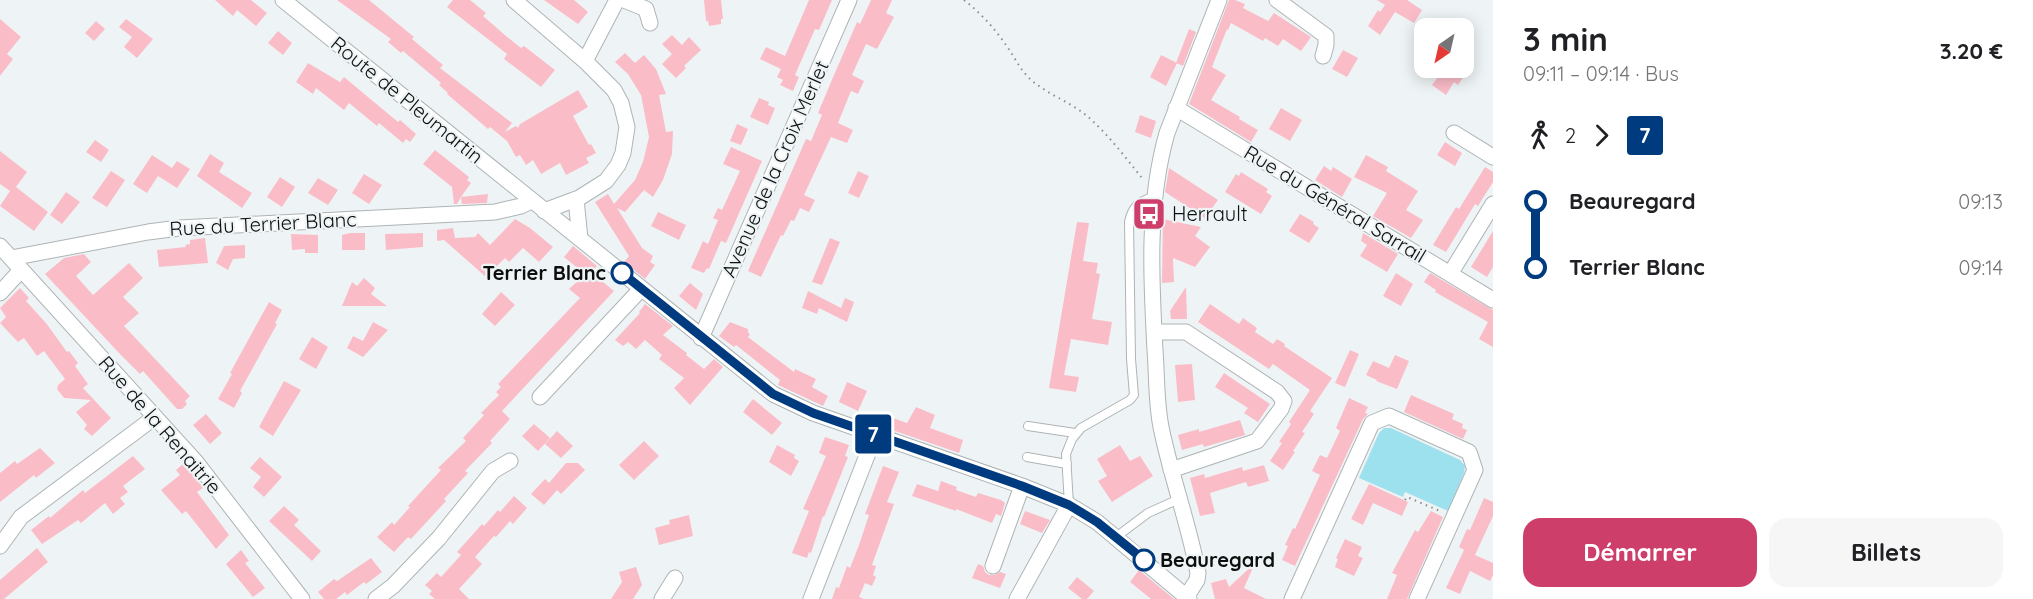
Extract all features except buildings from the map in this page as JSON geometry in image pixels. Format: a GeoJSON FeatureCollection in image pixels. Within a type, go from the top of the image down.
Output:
{"type":"FeatureCollection","features":[{"type":"Feature","properties":{"kind":"street","name":"Route de Pleumartin"},"geometry":{"type":"LineString","coordinates":[[283,0],[773,394],[813,413],[1022,486],[1069,505],[1116,537],[1188,597]]}},
{"type":"Feature","properties":{"kind":"street"},"geometry":{"type":"LineString","coordinates":[[514,0],[585,61],[614,90],[625,114],[626,138],[623,153],[613,173],[598,188],[544,211]]}},
{"type":"Feature","properties":{"kind":"street"},"geometry":{"type":"LineString","coordinates":[[585,61],[617,0]]}},
{"type":"Feature","properties":{"kind":"street"},"geometry":{"type":"LineString","coordinates":[[624,0],[646,9],[650,23]]}},
{"type":"Feature","properties":{"kind":"street","name":"Avenue de la Croix Merlet"},"geometry":{"type":"LineString","coordinates":[[701,338],[849,0]]}},
{"type":"Feature","properties":{"kind":"street"},"geometry":{"type":"LineString","coordinates":[[1188,597],[1198,573],[1171,470],[1159,410],[1154,332],[1153,195],[1161,155],[1176,108],[1219,0]]}},
{"type":"Feature","properties":{"kind":"street"},"geometry":{"type":"LineString","coordinates":[[1277,0],[1326,36],[1323,56]]}},
{"type":"Feature","properties":{"kind":"street","name":"Rue du Général Sarrail"},"geometry":{"type":"LineString","coordinates":[[1176,108],[1493,300]]}},
{"type":"Feature","properties":{"kind":"street"},"geometry":{"type":"LineString","coordinates":[[1454,133],[1493,157]]}},
{"type":"Feature","properties":{"kind":"street"},"geometry":{"type":"LineString","coordinates":[[576,199],[580,239]]}},
{"type":"Feature","properties":{"kind":"street","name":"Rue du Terrier Blanc"},"geometry":{"type":"LineString","coordinates":[[11,258],[179,228],[495,212],[521,206],[531,201]]}},
{"type":"Feature","properties":{"kind":"street"},"geometry":{"type":"LineString","coordinates":[[1450,274],[1493,204]]}},
{"type":"Feature","properties":{"kind":"street"},"geometry":{"type":"LineString","coordinates":[[0,246],[11,258]]}},
{"type":"Feature","properties":{"kind":"street","name":"Rue de la Renaitrie"},"geometry":{"type":"LineString","coordinates":[[11,258],[196,462],[302,599]]}},
{"type":"Feature","properties":{"kind":"street"},"geometry":{"type":"LineString","coordinates":[[0,293],[21,270]]}},
{"type":"Feature","properties":{"kind":"street"},"geometry":{"type":"LineString","coordinates":[[540,397],[641,289]]}},
{"type":"Feature","properties":{"kind":"street"},"geometry":{"type":"LineString","coordinates":[[1154,332],[1182,331],[1190,334],[1277,392],[1284,401],[1281,409],[1257,441],[1171,470]]}},
{"type":"Feature","properties":{"kind":"street"},"geometry":{"type":"LineString","coordinates":[[1292,599],[1372,423],[1389,416],[1469,452],[1475,470],[1417,599]]}},
{"type":"Feature","properties":{"kind":"street"},"geometry":{"type":"LineString","coordinates":[[0,546],[21,517],[154,417]]}},
{"type":"Feature","properties":{"kind":"street"},"geometry":{"type":"LineString","coordinates":[[811,599],[875,435]]}},
{"type":"Feature","properties":{"kind":"street"},"geometry":{"type":"LineString","coordinates":[[376,599],[393,586],[439,538],[493,471],[510,461]]}},
{"type":"Feature","properties":{"kind":"street"},"geometry":{"type":"LineString","coordinates":[[993,566],[1022,486]]}},
{"type":"Feature","properties":{"kind":"street"},"geometry":{"type":"LineString","coordinates":[[1017,599],[1069,505]]}},
{"type":"Feature","properties":{"kind":"street"},"geometry":{"type":"LineString","coordinates":[[662,599],[675,578]]}},
{"type":"Feature","properties":{"kind":"lane"},"geometry":{"type":"LineString","coordinates":[[1069,505],[1066,454],[1076,433],[1130,400],[1134,395],[1131,358],[1129,222],[1136,205],[1153,195]]}},
{"type":"Feature","properties":{"kind":"lane"},"geometry":{"type":"LineString","coordinates":[[1028,426],[1076,433]]}},
{"type":"Feature","properties":{"kind":"lane"},"geometry":{"type":"LineString","coordinates":[[1027,457],[1067,464]]}},
{"type":"Feature","properties":{"kind":"lane"},"geometry":{"type":"LineString","coordinates":[[1116,537],[1148,513],[1179,499]]}},
{"type":"Feature","properties":{"kind":"path"},"geometry":{"type":"LineString","coordinates":[[964,0],[988,21],[1029,78],[1055,97],[1085,114],[1098,126],[1153,195]]}},
{"type":"Feature","properties":{"kind":"path"},"geometry":{"type":"LineString","coordinates":[[1405,500],[1407,496],[1454,517]]}},
{"type":"Feature","properties":{"kind":"shaded area"},"geometry":{"type":"Polygon","coordinates":[[[1384,428],[1391,428],[1460,460],[1465,466],[1448,511],[1405,492],[1403,497],[1359,478],[1379,433],[1384,428]]]}},
{"type":"Feature","properties":{"kind":"bus line","name":"7"},"geometry":{"type":"LineString","coordinates":[[622,273],[734,365],[792,405],[1052,497],[1097,522],[1144,560]]}},
{"type":"Feature","properties":{"kind":"place","name":"Herrault"},"geometry":{"type":"Point","coordinates":[1149,214]}},
{"type":"Feature","properties":{"kind":"place","name":"Terrier Blanc"},"geometry":{"type":"Point","coordinates":[622,273]}},
{"type":"Feature","properties":{"kind":"place","name":"Beauregard"},"geometry":{"type":"Point","coordinates":[1144,560]}}]}
